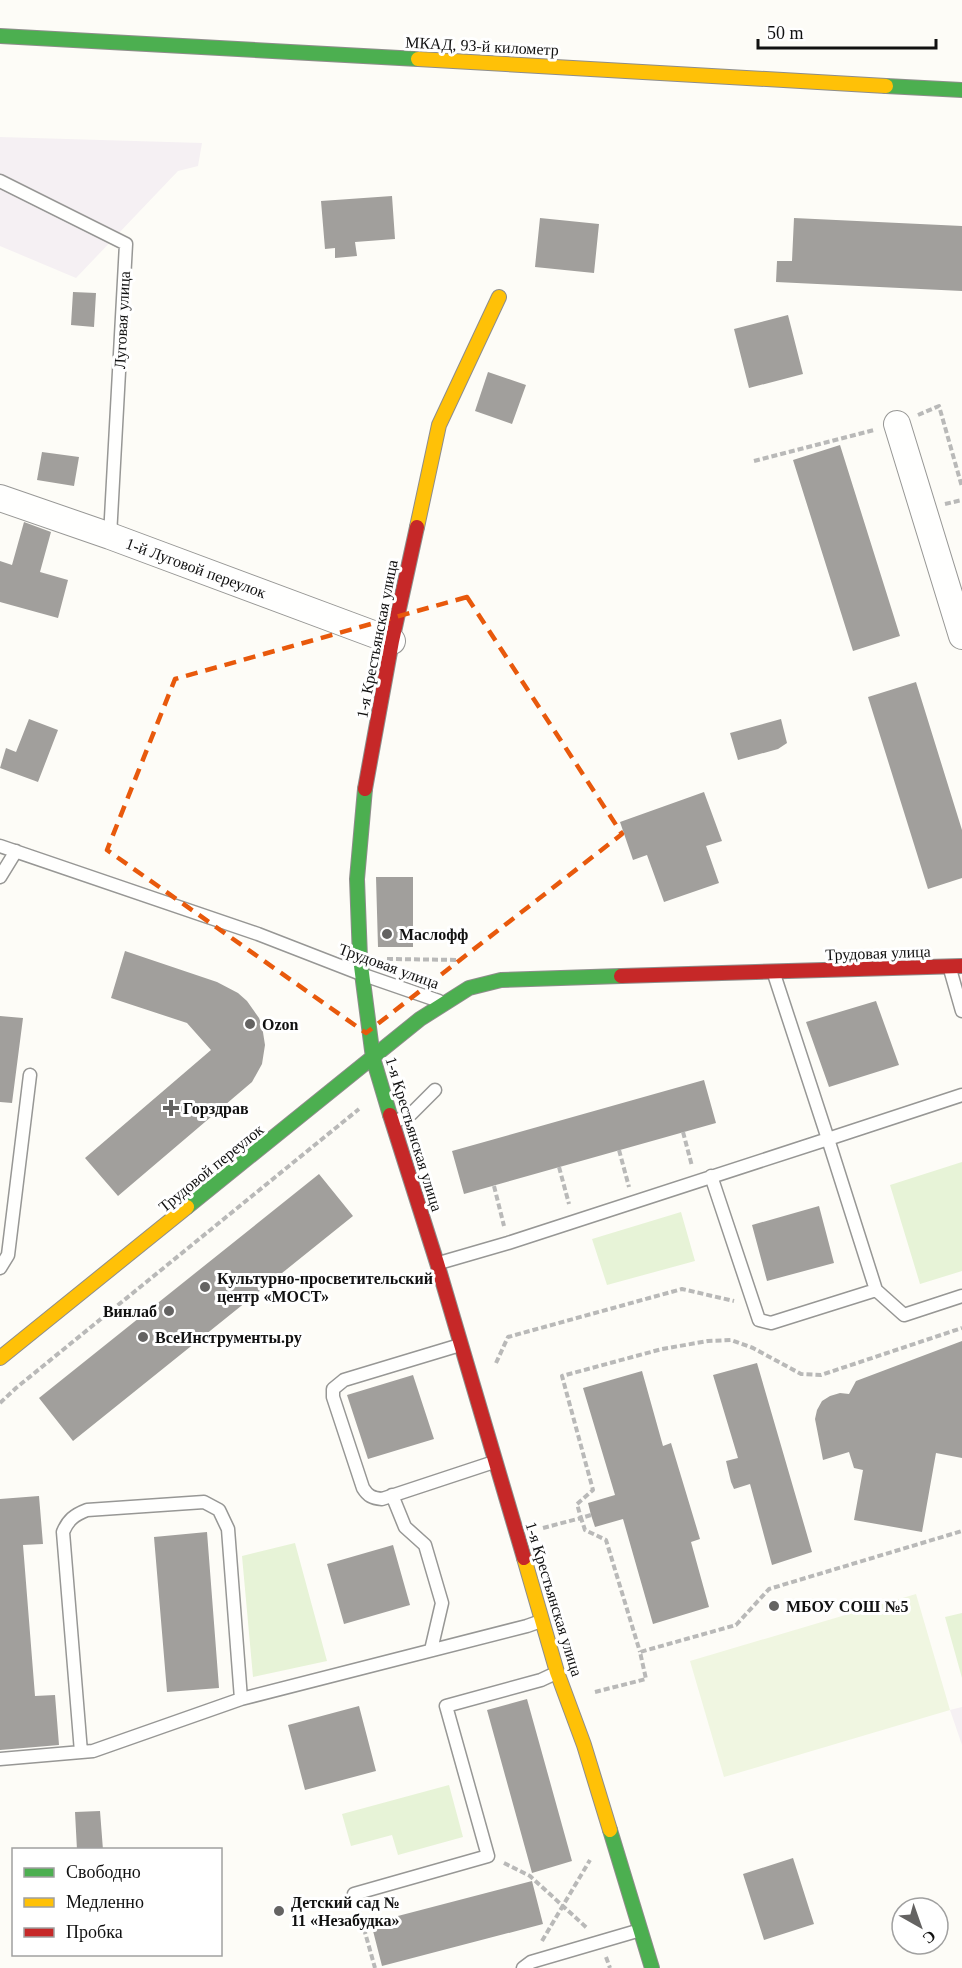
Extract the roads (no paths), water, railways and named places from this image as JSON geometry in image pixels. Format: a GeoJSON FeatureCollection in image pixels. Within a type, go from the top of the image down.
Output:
{"type":"FeatureCollection","features":[{"type":"Feature","properties":{"kind":"main road","name":"МКАД, 93-й километр"},"geometry":{"type":"LineString","coordinates":[[0,36],[962,90]]}},
{"type":"Feature","properties":{"kind":"main road","name":"1-я Крестьянская улица"},"geometry":{"type":"LineString","coordinates":[[499,297],[439,425],[392,641],[363,799],[357,879],[361,974],[373,1058],[382,1090],[437,1263],[557,1672],[576,1717],[652,1968]]}},
{"type":"Feature","properties":{"kind":"main road","name":"Трудовая улица"},"geometry":{"type":"LineString","coordinates":[[442,1003],[469,988],[501,980],[955,966]]}},
{"type":"Feature","properties":{"kind":"main road","name":"Трудовой переулок"},"geometry":{"type":"LineString","coordinates":[[0,1358],[442,1003]]}},
{"type":"Feature","properties":{"kind":"street"},"geometry":{"type":"LineString","coordinates":[[897,424],[962,636]]}},
{"type":"Feature","properties":{"kind":"street","name":"1-й Луговой переулок"},"geometry":{"type":"LineString","coordinates":[[0,498],[110,536],[392,641]]}},
{"type":"Feature","properties":{"kind":"lane","name":"Луговая улица"},"geometry":{"type":"LineString","coordinates":[[0,181],[126,244],[110,536]]}},
{"type":"Feature","properties":{"kind":"lane","name":"Трудовая улица"},"geometry":{"type":"LineString","coordinates":[[0,846],[258,934],[442,1003]]}},
{"type":"Feature","properties":{"kind":"lane"},"geometry":{"type":"LineString","coordinates":[[0,877],[16,851]]}},
{"type":"Feature","properties":{"kind":"lane"},"geometry":{"type":"LineString","coordinates":[[955,966],[962,1011]]}},
{"type":"Feature","properties":{"kind":"lane"},"geometry":{"type":"LineString","coordinates":[[774,973],[876,1290],[904,1315],[962,1296]]}},
{"type":"Feature","properties":{"kind":"lane"},"geometry":{"type":"LineString","coordinates":[[0,1268],[8,1255],[30,1075]]}},
{"type":"Feature","properties":{"kind":"lane"},"geometry":{"type":"LineString","coordinates":[[392,1123],[411,1114],[435,1090]]}},
{"type":"Feature","properties":{"kind":"lane"},"geometry":{"type":"LineString","coordinates":[[437,1263],[508,1243],[962,1095]]}},
{"type":"Feature","properties":{"kind":"lane"},"geometry":{"type":"LineString","coordinates":[[711,1176],[759,1320],[771,1323],[876,1290]]}},
{"type":"Feature","properties":{"kind":"lane"},"geometry":{"type":"LineString","coordinates":[[461,1345],[344,1380],[333,1389],[333,1397],[363,1488],[368,1495],[375,1498],[392,1495],[494,1462]]}},
{"type":"Feature","properties":{"kind":"lane"},"geometry":{"type":"LineString","coordinates":[[392,1495],[405,1527],[425,1545],[442,1603],[431,1650]]}},
{"type":"Feature","properties":{"kind":"lane"},"geometry":{"type":"LineString","coordinates":[[81,1752],[63,1532],[67,1522],[87,1510],[204,1502],[219,1510],[228,1529],[241,1699]]}},
{"type":"Feature","properties":{"kind":"lane"},"geometry":{"type":"LineString","coordinates":[[0,1759],[93,1751],[241,1699],[542,1621]]}},
{"type":"Feature","properties":{"kind":"lane"},"geometry":{"type":"LineString","coordinates":[[354,1894],[488,1856],[446,1706],[541,1680],[557,1672]]}},
{"type":"Feature","properties":{"kind":"lane"},"geometry":{"type":"LineString","coordinates":[[527,1965],[639,1930]]}},
{"type":"Feature","properties":{"kind":"place","name":"Маслофф"},"geometry":{"type":"Point","coordinates":[387,934]}},
{"type":"Feature","properties":{"kind":"place","name":"Ozon"},"geometry":{"type":"Point","coordinates":[250,1024]}},
{"type":"Feature","properties":{"kind":"place","name":"Горздрав"},"geometry":{"type":"Point","coordinates":[171,1108]}},
{"type":"Feature","properties":{"kind":"place","name":"Культурно-просветительский центр «МОСТ»"},"geometry":{"type":"Point","coordinates":[205,1287]}},
{"type":"Feature","properties":{"kind":"place","name":"Винлаб"},"geometry":{"type":"Point","coordinates":[169,1311]}},
{"type":"Feature","properties":{"kind":"place","name":"ВсеИнструменты.ру"},"geometry":{"type":"Point","coordinates":[143,1337]}},
{"type":"Feature","properties":{"kind":"place","name":"МБОУ СОШ №5"},"geometry":{"type":"Point","coordinates":[774,1606]}},
{"type":"Feature","properties":{"kind":"place","name":"Детский сад № 11 «Незабудка»"},"geometry":{"type":"Point","coordinates":[279,1911]}}]}
